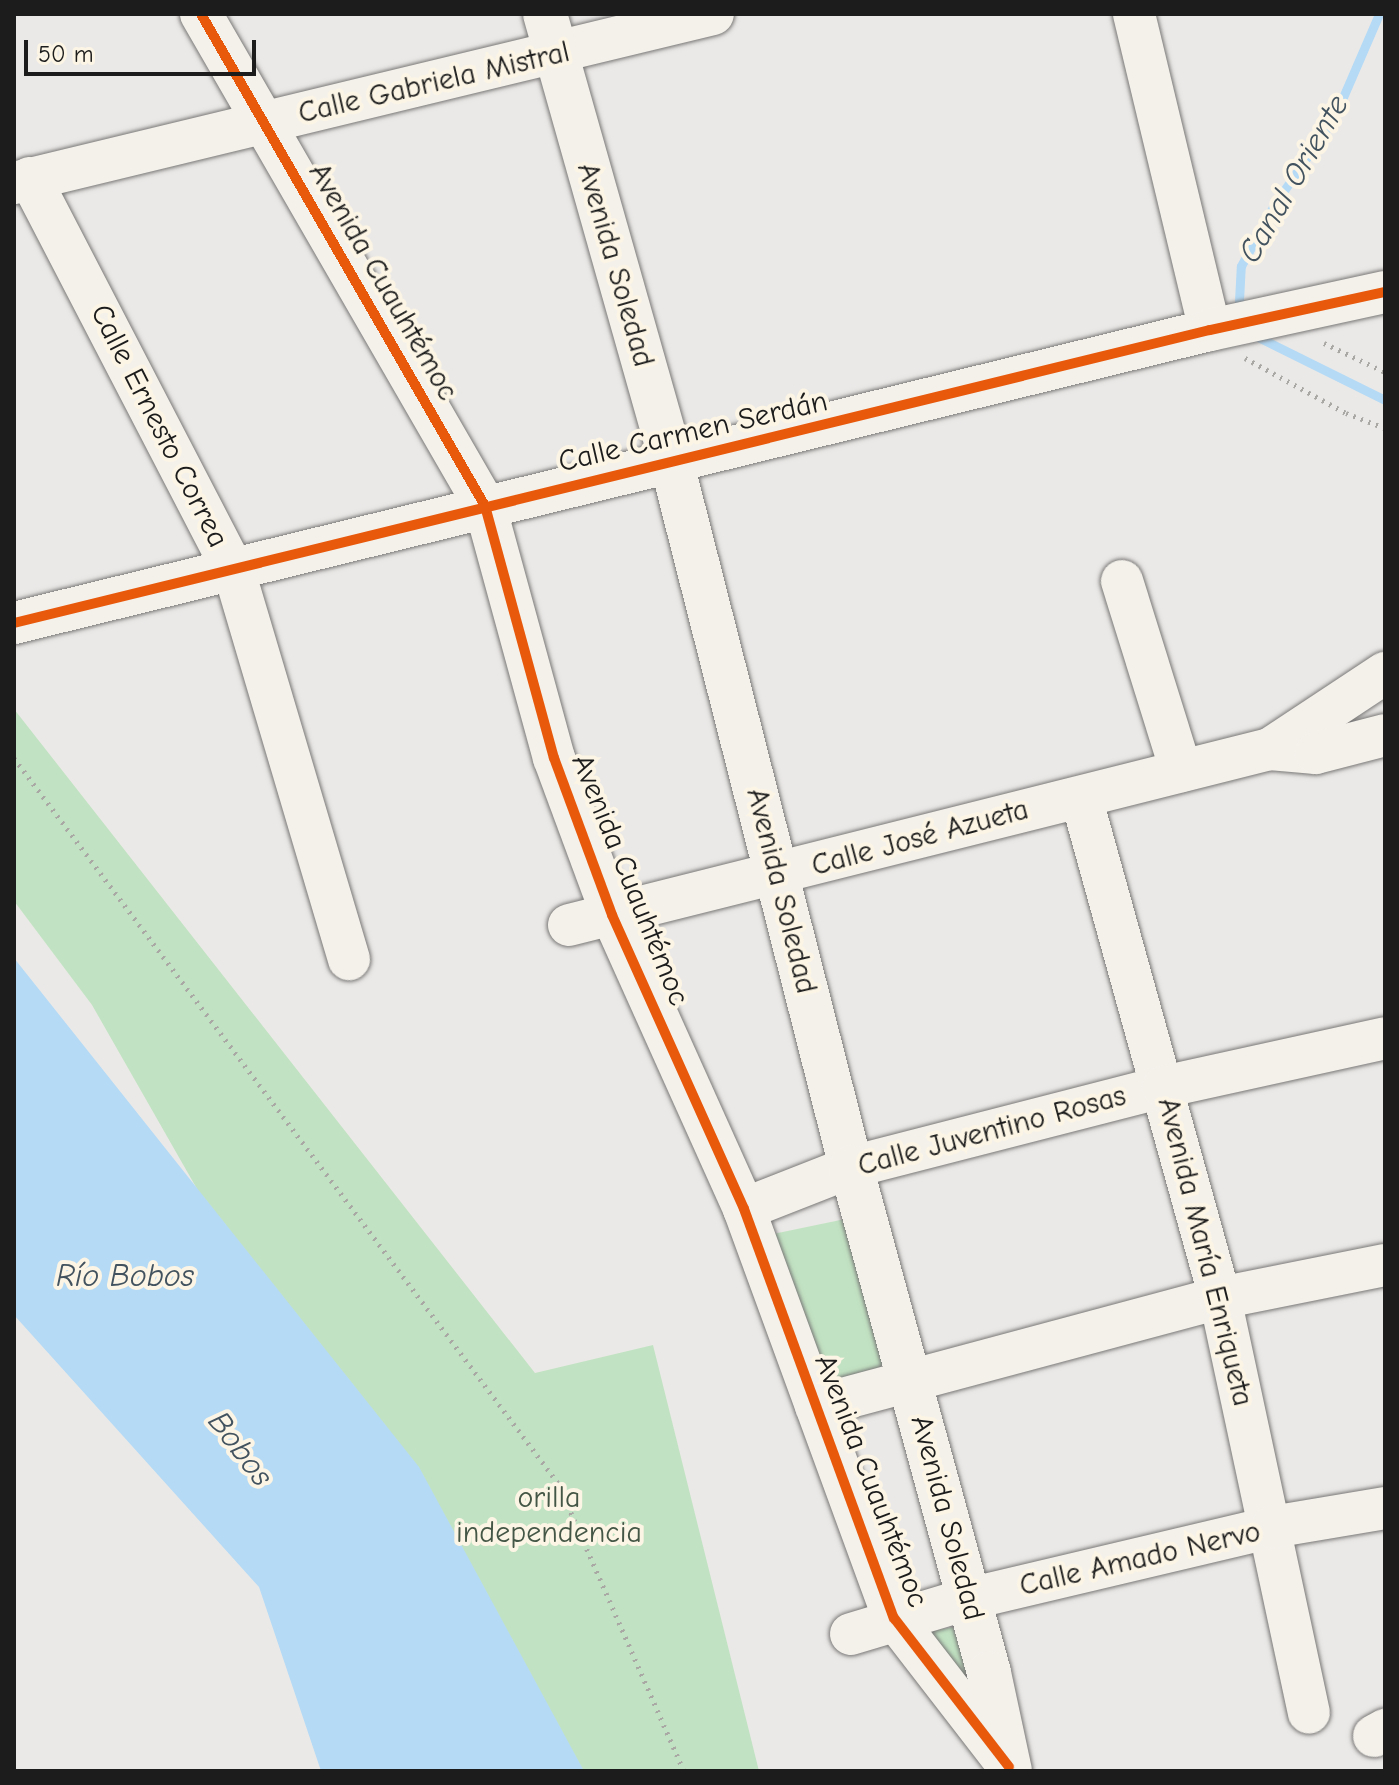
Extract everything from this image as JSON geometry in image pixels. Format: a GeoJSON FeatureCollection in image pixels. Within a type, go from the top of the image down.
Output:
{"type":"FeatureCollection","features":[{"type":"Feature","properties":{"kind":"main road","name":"Avenida Soledad"},"geometry":{"type":"LineString","coordinates":[[550,34],[672,464],[851,1167],[911,1382],[1010,1769]]}},
{"type":"Feature","properties":{"kind":"street","name":"Avenida Cuauhtémoc"},"geometry":{"type":"LineString","coordinates":[[201,14],[485,506],[554,758],[612,915],[744,1209],[894,1618],[1010,1769]]}},
{"type":"Feature","properties":{"kind":"street","name":"Calle Gabriela Mistral"},"geometry":{"type":"LineString","coordinates":[[22,180],[263,123],[550,34],[713,14]]}},
{"type":"Feature","properties":{"kind":"street"},"geometry":{"type":"LineString","coordinates":[[1134,14],[1210,330]]}},
{"type":"Feature","properties":{"kind":"street","name":"Calle Ernesto Correa"},"geometry":{"type":"LineString","coordinates":[[22,180],[234,571],[349,959]]}},
{"type":"Feature","properties":{"kind":"street","name":"Calle Carmen Serdán"},"geometry":{"type":"LineString","coordinates":[[14,623],[1210,330],[1385,292]]}},
{"type":"Feature","properties":{"kind":"street"},"geometry":{"type":"LineString","coordinates":[[1122,581],[1181,771]]}},
{"type":"Feature","properties":{"kind":"street","name":"Calle José Azueta"},"geometry":{"type":"LineString","coordinates":[[1270,749],[1385,673]]}},
{"type":"Feature","properties":{"kind":"street","name":"Calle José Azueta"},"geometry":{"type":"LineString","coordinates":[[569,925],[1270,749],[1316,753],[1385,735]]}},
{"type":"Feature","properties":{"kind":"street","name":"Avenida María Enriqueta"},"geometry":{"type":"LineString","coordinates":[[1081,797],[1220,1298],[1272,1527],[1309,1713]]}},
{"type":"Feature","properties":{"kind":"street","name":"Calle Juventino Rosas"},"geometry":{"type":"LineString","coordinates":[[744,1209],[851,1167],[1163,1087],[1385,1038]]}},
{"type":"Feature","properties":{"kind":"street"},"geometry":{"type":"LineString","coordinates":[[816,1406],[1220,1298],[1385,1265]]}},
{"type":"Feature","properties":{"kind":"street","name":"Calle Amado Nervo"},"geometry":{"type":"LineString","coordinates":[[851,1634],[894,1618],[968,1599],[1272,1527],[1385,1508]]}},
{"type":"Feature","properties":{"kind":"path"},"geometry":{"type":"LineString","coordinates":[[1294,310],[1319,341],[1385,372]]}},
{"type":"Feature","properties":{"kind":"path"},"geometry":{"type":"LineString","coordinates":[[1210,330],[1258,369],[1385,428]]}},
{"type":"Feature","properties":{"kind":"path"},"geometry":{"type":"LineString","coordinates":[[14,758],[558,1483],[684,1771]]}},
{"type":"Feature","properties":{"kind":"green space","name":"orilla independencia"},"geometry":{"type":"Polygon","coordinates":[[[14,709],[535,1373],[653,1345],[759,1771],[541,1771],[402,1548],[92,1005],[14,901],[14,709]]]}},
{"type":"Feature","properties":{"kind":"green space"},"geometry":{"type":"Polygon","coordinates":[[[850,1218],[894,1369],[823,1391],[773,1234],[850,1218]]]}},
{"type":"Feature","properties":{"kind":"green space"},"geometry":{"type":"Polygon","coordinates":[[[953,1627],[970,1682],[923,1633],[953,1627]]]}},
{"type":"Feature","properties":{"kind":"water","name":"Río Bobos"},"geometry":{"type":"Polygon","coordinates":[[[14,958],[419,1467],[584,1771],[321,1771],[259,1587],[14,1315],[14,958]]]}},
{"type":"Feature","properties":{"kind":"waterway","name":"Canal Oriente"},"geometry":{"type":"LineString","coordinates":[[1239,301],[1241,266],[1274,205],[1334,118],[1379,14]]}},
{"type":"Feature","properties":{"kind":"waterway","name":"Canal Oriente"},"geometry":{"type":"LineString","coordinates":[[1256,336],[1385,400]]}},
{"type":"Feature","properties":{"kind":"cycle path"},"geometry":{"type":"LineString","coordinates":[[201,14],[485,506],[554,758],[612,915],[744,1209],[894,1618],[1009,1767]]}},
{"type":"Feature","properties":{"kind":"cycle path"},"geometry":{"type":"LineString","coordinates":[[14,623],[1210,330],[1385,292]]}},
{"type":"Feature","properties":{"kind":"water label","name":"Bobos"},"geometry":{"type":"Point","coordinates":[240,1449]}}]}
